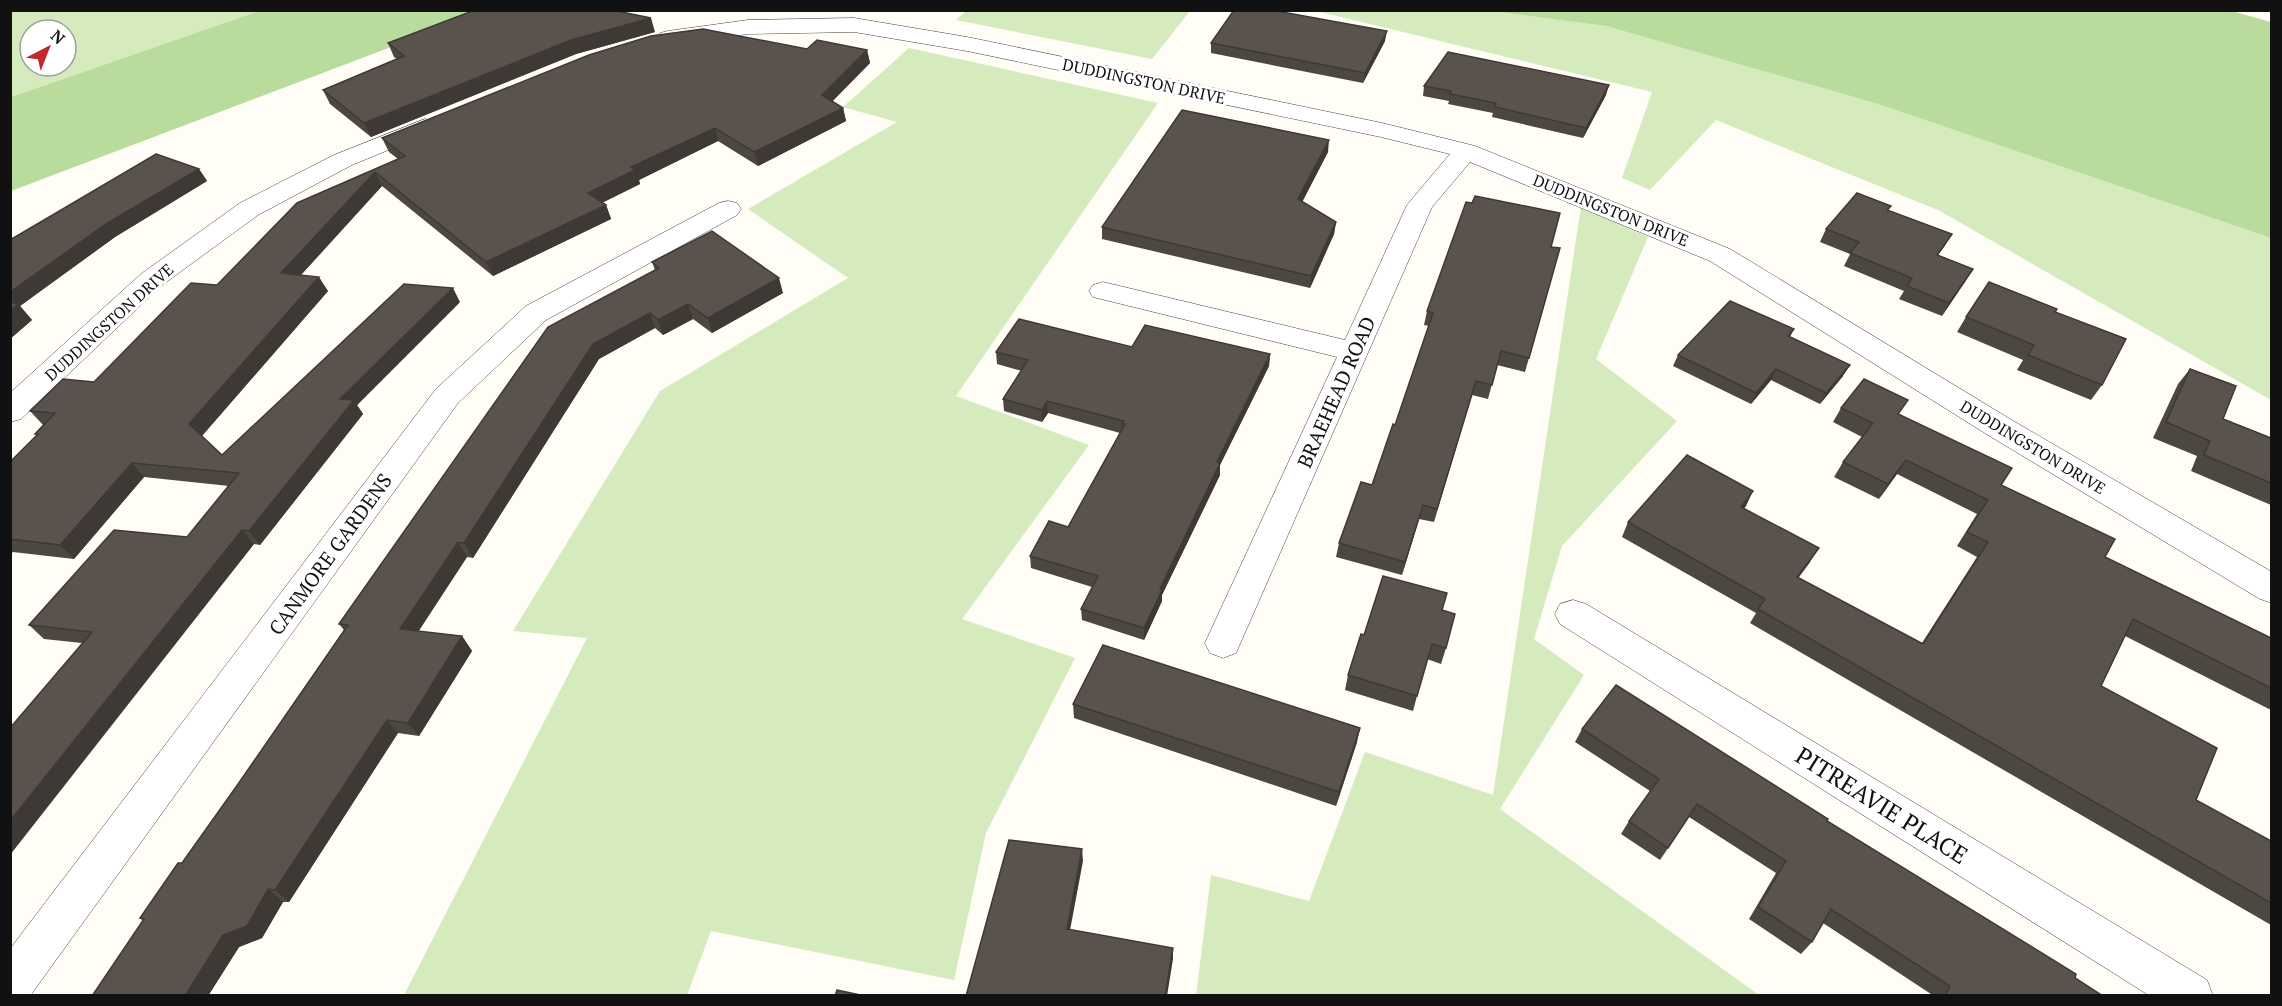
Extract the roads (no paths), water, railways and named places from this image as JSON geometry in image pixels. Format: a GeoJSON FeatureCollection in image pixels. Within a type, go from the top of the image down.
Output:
{"type":"FeatureCollection","features":[{"type":"Feature","properties":{"kind":"street","name":"DUDDINGSTON DRIVE"},"geometry":{"type":"LineString","coordinates":[[641,44],[693,33],[748,27],[854,25],[967,44],[1383,130],[1466,151],[1720,255],[1999,428],[2271,589]]}},
{"type":"Feature","properties":{"kind":"street","name":"DUDDINGSTON DRIVE"},"geometry":{"type":"LineString","coordinates":[[10,411],[151,280],[249,209],[343,160],[442,118]]}},
{"type":"Feature","properties":{"kind":"street","name":"BRAEHEAD ROAD"},"geometry":{"type":"LineString","coordinates":[[1223,643],[1420,205],[1466,151]]}},
{"type":"Feature","properties":{"kind":"street","name":"CANMORE GARDENS"},"geometry":{"type":"LineString","coordinates":[[10,986],[447,396],[536,313],[728,209]]}},
{"type":"Feature","properties":{"kind":"street"},"geometry":{"type":"LineString","coordinates":[[1103,291],[1354,352]]}},
{"type":"Feature","properties":{"kind":"street","name":"PITREAVIE PLACE"},"geometry":{"type":"LineString","coordinates":[[1573,614],[2191,996]]}}]}
